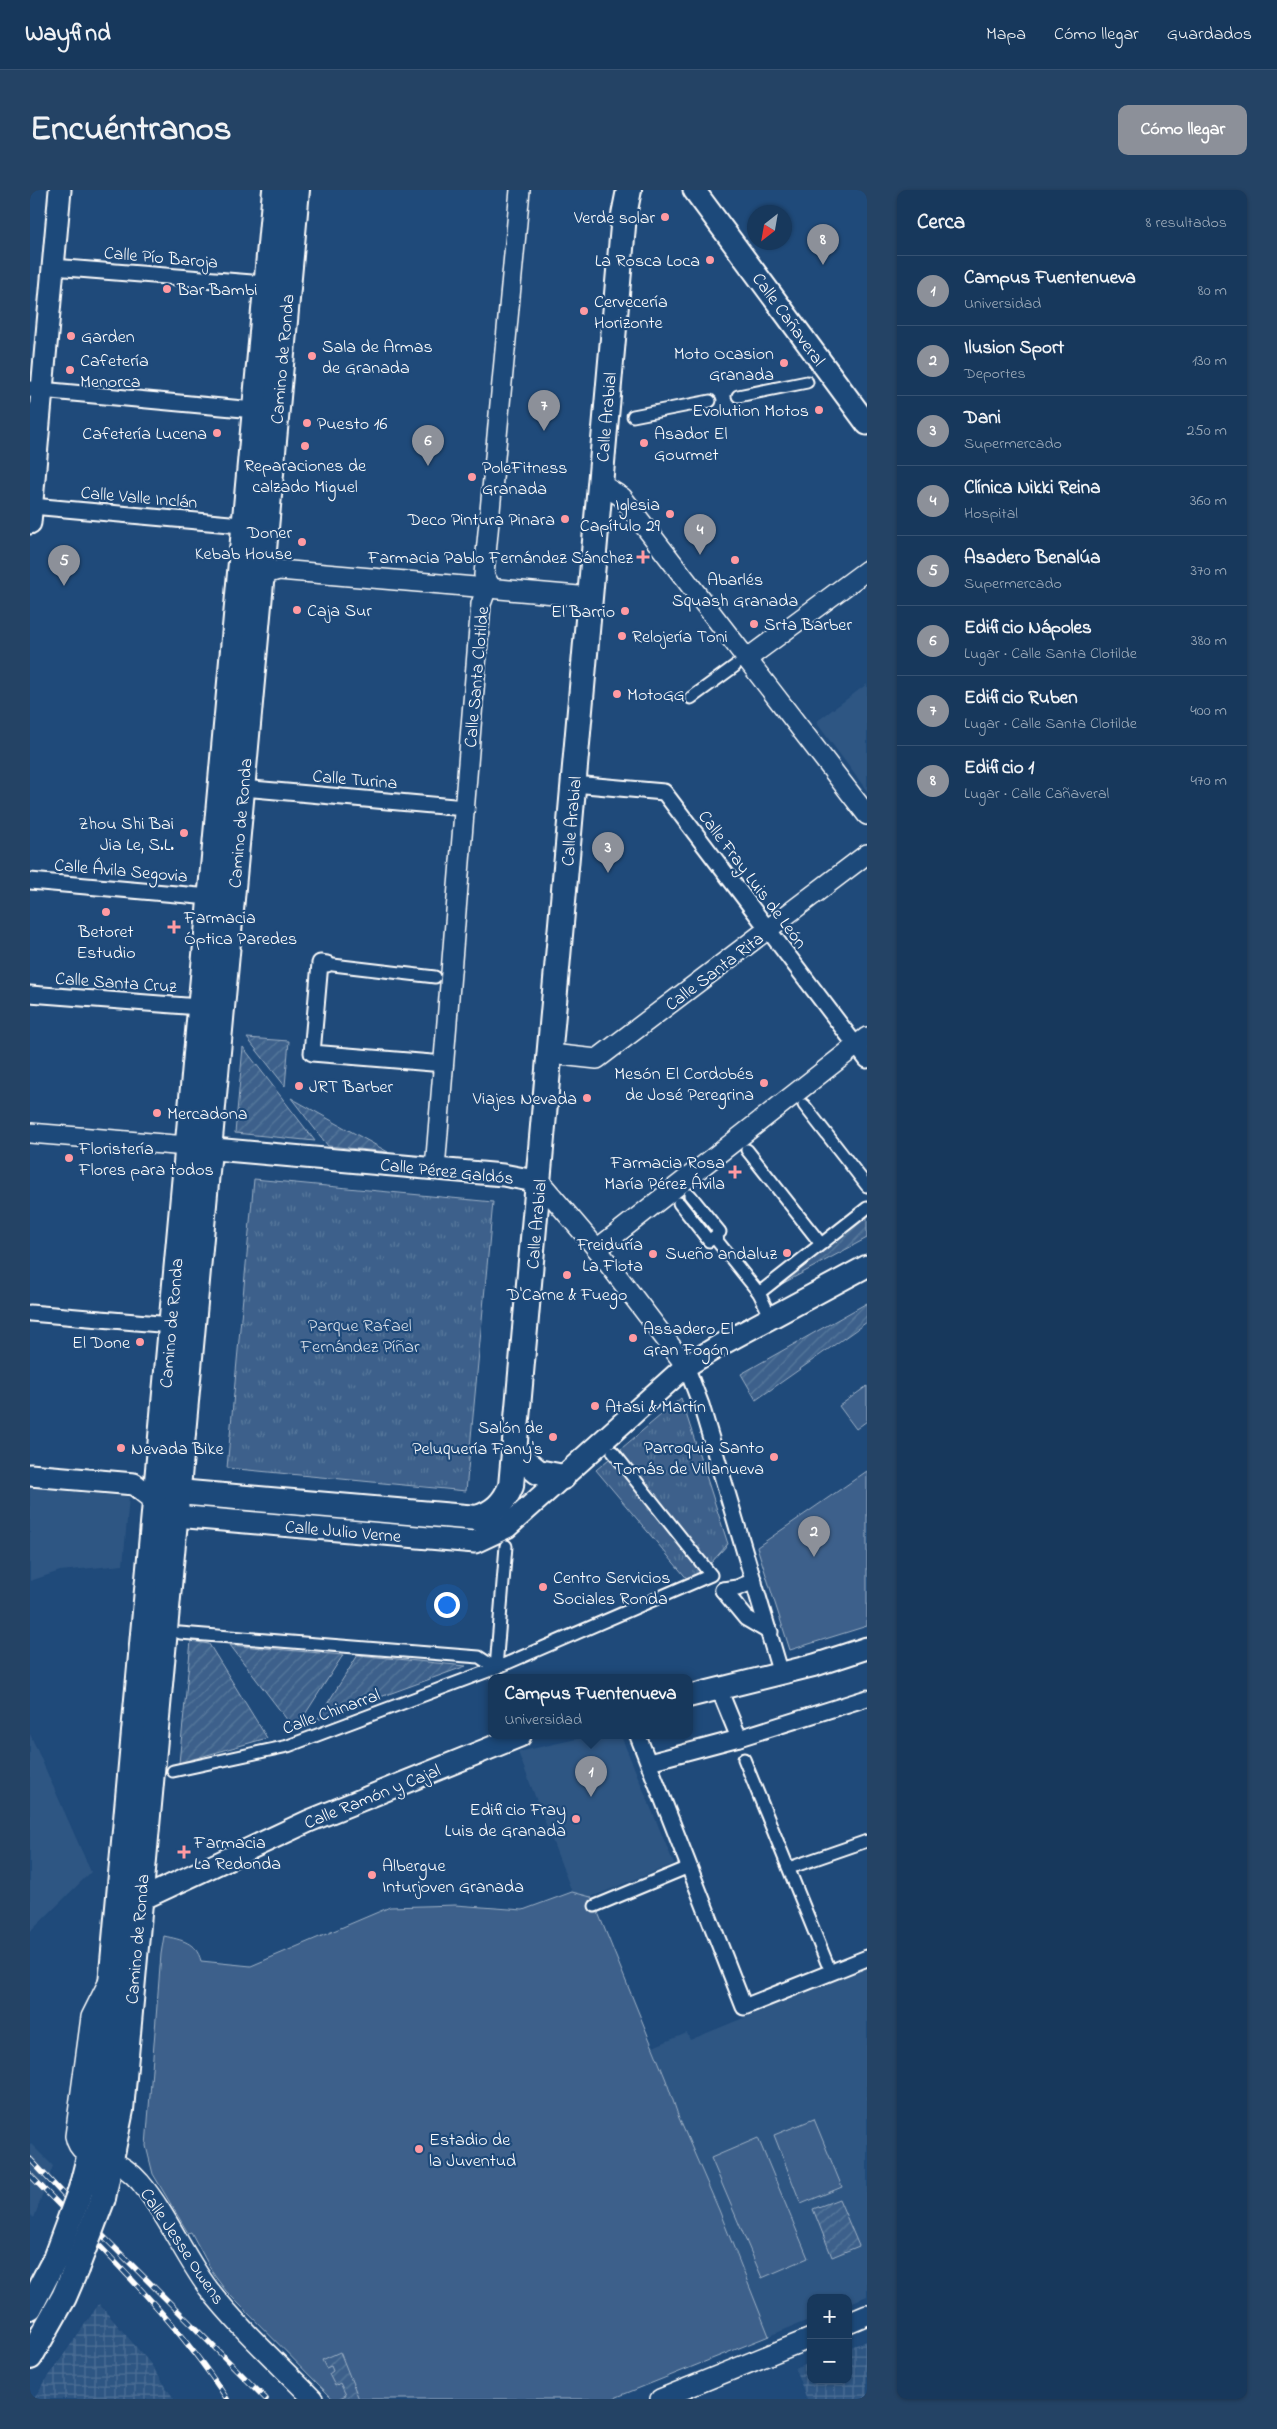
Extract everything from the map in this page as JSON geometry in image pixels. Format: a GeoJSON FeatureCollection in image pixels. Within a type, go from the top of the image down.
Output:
{"type":"FeatureCollection","features":[{"type":"Feature","properties":{"kind":"main road"},"geometry":{"type":"LineString","coordinates":[[31,514],[36,390],[53,267],[60,190]]}},
{"type":"Feature","properties":{"kind":"main road","name":"Camino de Ronda"},"geometry":{"type":"LineString","coordinates":[[32,2347],[76,2270],[104,2198],[97,2126],[171,1325],[198,1147],[243,788],[262,582],[255,526],[254,410],[275,190]]}},
{"type":"Feature","properties":{"kind":"main road","name":"Camino de Ronda"},"geometry":{"type":"LineString","coordinates":[[30,2306],[55,2258],[81,2189],[101,2159],[121,2110],[178,1492],[198,1147],[199,1006],[210,897],[297,190]]}},
{"type":"Feature","properties":{"kind":"main road","name":"Calle Arabial"},"geometry":{"type":"LineString","coordinates":[[505,1501],[511,1486],[540,1182],[624,216],[629,190]]}},
{"type":"Feature","properties":{"kind":"main road","name":"Calle Cañaveral"},"geometry":{"type":"LineString","coordinates":[[694,190],[867,424]]}},
{"type":"Feature","properties":{"kind":"main road","name":"Calle Pérez Galdós"},"geometry":{"type":"LineString","coordinates":[[198,1147],[503,1175],[540,1182]]}},
{"type":"Feature","properties":{"kind":"main road","name":"Calle Julio Verne"},"geometry":{"type":"LineString","coordinates":[[176,1516],[475,1542],[506,1537],[563,1477],[686,1366],[867,1266]]}},
{"type":"Feature","properties":{"kind":"main road"},"geometry":{"type":"LineString","coordinates":[[514,1452],[538,1472],[563,1477]]}},
{"type":"Feature","properties":{"kind":"main road"},"geometry":{"type":"LineString","coordinates":[[30,1475],[134,1484],[176,1516]]}},
{"type":"Feature","properties":{"kind":"main road"},"geometry":{"type":"LineString","coordinates":[[156,1499],[178,1492]]}},
{"type":"Feature","properties":{"kind":"main road","name":"Calle Julio Verne"},"geometry":{"type":"LineString","coordinates":[[178,1492],[462,1518],[477,1518],[490,1513],[505,1501]]}},
{"type":"Feature","properties":{"kind":"main road"},"geometry":{"type":"LineString","coordinates":[[693,1695],[781,1674],[867,1648]]}},
{"type":"Feature","properties":{"kind":"main road","name":"Calle Ramón y Cajal"},"geometry":{"type":"LineString","coordinates":[[118,1910],[141,1901],[309,1821],[513,1739]]}},
{"type":"Feature","properties":{"kind":"street","name":"Calle Santa Clotilde"},"geometry":{"type":"LineString","coordinates":[[435,1169],[481,604],[485,593],[490,587],[484,575],[520,190]]}},
{"type":"Feature","properties":{"kind":"street","name":"Calle Pío Baroja"},"geometry":{"type":"LineString","coordinates":[[53,267],[266,284]]}},
{"type":"Feature","properties":{"kind":"street","name":"Calle Cañaveral"},"geometry":{"type":"LineString","coordinates":[[738,396],[807,382]]}},
{"type":"Feature","properties":{"kind":"street"},"geometry":{"type":"LineString","coordinates":[[36,390],[254,410]]}},
{"type":"Feature","properties":{"kind":"street","name":"Calle Arabial"},"geometry":{"type":"LineString","coordinates":[[633,416],[710,401]]}},
{"type":"Feature","properties":{"kind":"street"},"geometry":{"type":"LineString","coordinates":[[600,488],[609,490],[622,497],[741,662],[867,815]]}},
{"type":"Feature","properties":{"kind":"street","name":"Calle Valle Inclán"},"geometry":{"type":"LineString","coordinates":[[31,514],[255,526]]}},
{"type":"Feature","properties":{"kind":"street"},"geometry":{"type":"LineString","coordinates":[[262,582],[271,572],[279,570],[590,597]]}},
{"type":"Feature","properties":{"kind":"street"},"geometry":{"type":"LineString","coordinates":[[691,698],[867,570]]}},
{"type":"Feature","properties":{"kind":"street","name":"Calle Fray Luis de León"},"geometry":{"type":"LineString","coordinates":[[574,784],[664,792],[768,929],[863,1047]]}},
{"type":"Feature","properties":{"kind":"street","name":"Calle Turina"},"geometry":{"type":"LineString","coordinates":[[243,788],[465,808]]}},
{"type":"Feature","properties":{"kind":"street","name":"Calle Santa Rita"},"geometry":{"type":"LineString","coordinates":[[551,1054],[597,1059],[867,854]]}},
{"type":"Feature","properties":{"kind":"street","name":"Calle Ávila Segovia"},"geometry":{"type":"LineString","coordinates":[[30,882],[210,897]]}},
{"type":"Feature","properties":{"kind":"street"},"geometry":{"type":"LineString","coordinates":[[435,977],[320,964],[312,1053],[444,1064]]}},
{"type":"Feature","properties":{"kind":"street","name":"Calle Santa Cruz"},"geometry":{"type":"LineString","coordinates":[[30,994],[199,1006]]}},
{"type":"Feature","properties":{"kind":"street"},"geometry":{"type":"LineString","coordinates":[[597,1249],[863,1047]]}},
{"type":"Feature","properties":{"kind":"street"},"geometry":{"type":"LineString","coordinates":[[804,1105],[867,1186]]}},
{"type":"Feature","properties":{"kind":"street","name":"Calle Pérez Galdós"},"geometry":{"type":"LineString","coordinates":[[30,1133],[198,1147]]}},
{"type":"Feature","properties":{"kind":"street"},"geometry":{"type":"LineString","coordinates":[[746,1150],[821,1244]]}},
{"type":"Feature","properties":{"kind":"street","name":"Calle Pérez Galdós"},"geometry":{"type":"LineString","coordinates":[[540,1182],[597,1249],[686,1366]]}},
{"type":"Feature","properties":{"kind":"street"},"geometry":{"type":"LineString","coordinates":[[679,1203],[709,1241],[720,1232],[690,1195]]}},
{"type":"Feature","properties":{"kind":"street"},"geometry":{"type":"LineString","coordinates":[[759,1293],[867,1208]]}},
{"type":"Feature","properties":{"kind":"street"},"geometry":{"type":"LineString","coordinates":[[714,1237],[759,1293],[771,1318]]}},
{"type":"Feature","properties":{"kind":"street"},"geometry":{"type":"LineString","coordinates":[[30,1314],[171,1325]]}},
{"type":"Feature","properties":{"kind":"street"},"geometry":{"type":"LineString","coordinates":[[686,1366],[695,1385],[781,1674]]}},
{"type":"Feature","properties":{"kind":"street","name":"Calle Chinarral"},"geometry":{"type":"LineString","coordinates":[[173,1772],[288,1746],[496,1668],[711,1575],[613,1452]]}},
{"type":"Feature","properties":{"kind":"street"},"geometry":{"type":"LineString","coordinates":[[180,1633],[478,1657],[496,1668],[506,1537]]}},
{"type":"Feature","properties":{"kind":"street"},"geometry":{"type":"LineString","coordinates":[[754,1581],[737,1588],[723,1590],[746,1618],[770,1632]]}},
{"type":"Feature","properties":{"kind":"street"},"geometry":{"type":"LineString","coordinates":[[719,1689],[739,1738]]}},
{"type":"Feature","properties":{"kind":"street"},"geometry":{"type":"LineString","coordinates":[[648,1762],[739,1738],[867,1698]]}},
{"type":"Feature","properties":{"kind":"street"},"geometry":{"type":"LineString","coordinates":[[639,1739],[744,2007],[867,1958]]}},
{"type":"Feature","properties":{"kind":"street"},"geometry":{"type":"LineString","coordinates":[[744,1759],[827,1963]]}},
{"type":"Feature","properties":{"kind":"street"},"geometry":{"type":"LineString","coordinates":[[789,1868],[867,1841]]}},
{"type":"Feature","properties":{"kind":"street"},"geometry":{"type":"LineString","coordinates":[[595,1906],[689,1868]]}},
{"type":"Feature","properties":{"kind":"street","name":"Calle Jesse Owens"},"geometry":{"type":"LineString","coordinates":[[101,2159],[133,2174],[151,2196],[207,2286],[228,2312],[313,2399]]}},
{"type":"Feature","properties":{"kind":"street"},"geometry":{"type":"LineString","coordinates":[[852,2321],[867,2315]]}},
{"type":"Feature","properties":{"kind":"street"},"geometry":{"type":"LineString","coordinates":[[660,2399],[809,2339]]}},
{"type":"Feature","properties":{"kind":"shaded area"},"geometry":{"type":"Polygon","coordinates":[[[867,684],[867,791],[816,722],[867,684]]]}},
{"type":"Feature","properties":{"kind":"shaded area"},"geometry":{"type":"Polygon","coordinates":[[[30,1488],[129,1497],[123,1565],[60,1571],[30,1581],[30,1488]]]}},
{"type":"Feature","properties":{"kind":"shaded area"},"geometry":{"type":"Polygon","coordinates":[[[30,1734],[91,1872],[30,1932],[30,1734]]]}},
{"type":"Feature","properties":{"kind":"shaded area"},"geometry":{"type":"Polygon","coordinates":[[[576,1739],[622,1739],[674,1864],[591,1897],[572,1892],[518,1752],[576,1739]]]}},
{"type":"Feature","properties":{"kind":"shaded area"},"geometry":{"type":"Polygon","coordinates":[[[867,1967],[867,2296],[852,2302],[852,2294],[807,2294],[807,2321],[769,2336],[719,2210],[679,2118],[653,2047],[687,2033],[690,2040],[867,1967]]]}},
{"type":"Feature","properties":{"kind":"shaded area"},"geometry":{"type":"Polygon","coordinates":[[[30,2143],[53,2166],[34,2218],[30,2214],[30,2143]]]}},
{"type":"Feature","properties":{"kind":"shaded area"},"geometry":{"type":"Polygon","coordinates":[[[99,2304],[150,2363],[174,2399],[33,2399],[99,2304]]]}},
{"type":"Feature","properties":{"kind":"shaded area"},"geometry":{"type":"Polygon","coordinates":[[[867,2341],[867,2399],[807,2399],[795,2369],[807,2364],[807,2384],[852,2384],[852,2347],[867,2341]]]}},
{"type":"Feature","properties":{"kind":"green space"},"geometry":{"type":"Polygon","coordinates":[[[247,1038],[289,1041],[285,1086],[247,1038]]]}},
{"type":"Feature","properties":{"kind":"green space"},"geometry":{"type":"Polygon","coordinates":[[[243,1047],[315,1141],[235,1133],[243,1047]]]}},
{"type":"Feature","properties":{"kind":"green space"},"geometry":{"type":"Polygon","coordinates":[[[291,1098],[388,1152],[328,1146],[291,1098]]]}},
{"type":"Feature","properties":{"kind":"green space","name":"Parque Rafael Fernández Píñar"},"geometry":{"type":"Polygon","coordinates":[[[254,1179],[493,1202],[466,1491],[227,1468],[254,1179]]]}},
{"type":"Feature","properties":{"kind":"green space"},"geometry":{"type":"Polygon","coordinates":[[[867,1216],[867,1238],[779,1284],[867,1216]]]}},
{"type":"Feature","properties":{"kind":"green space"},"geometry":{"type":"Polygon","coordinates":[[[867,1303],[867,1322],[756,1400],[741,1374],[867,1303]]]}},
{"type":"Feature","properties":{"kind":"green space"},"geometry":{"type":"Polygon","coordinates":[[[867,1386],[867,1421],[856,1429],[839,1406],[867,1386]]]}},
{"type":"Feature","properties":{"kind":"green space"},"geometry":{"type":"Polygon","coordinates":[[[681,1398],[728,1544],[702,1573],[689,1581],[596,1470],[681,1398]]]}},
{"type":"Feature","properties":{"kind":"green space"},"geometry":{"type":"Polygon","coordinates":[[[867,1471],[867,1626],[790,1650],[757,1547],[867,1471]]]}},
{"type":"Feature","properties":{"kind":"green space"},"geometry":{"type":"Polygon","coordinates":[[[191,1641],[209,1644],[267,1738],[179,1763],[191,1641]]]}},
{"type":"Feature","properties":{"kind":"green space"},"geometry":{"type":"Polygon","coordinates":[[[230,1645],[343,1655],[295,1730],[230,1645]]]}},
{"type":"Feature","properties":{"kind":"green space"},"geometry":{"type":"Polygon","coordinates":[[[358,1655],[466,1666],[317,1720],[358,1655]]]}},
{"type":"Feature","properties":{"kind":"green space","name":"Estadio de la Juventud"},"geometry":{"type":"Polygon","coordinates":[[[572,1892],[591,1897],[599,1915],[666,2080],[679,2118],[719,2210],[769,2336],[612,2399],[333,2399],[226,2291],[214,2275],[191,2232],[188,2233],[153,2174],[146,2146],[164,1936],[192,1946],[201,1961],[251,1966],[390,1907],[455,1905],[523,1910],[572,1892]]]}},
{"type":"Feature","properties":{"kind":"green space"},"geometry":{"type":"Polygon","coordinates":[[[814,2119],[842,2187],[801,2204],[774,2135],[814,2119]]]}},
{"type":"Feature","properties":{"kind":"green space"},"geometry":{"type":"Polygon","coordinates":[[[758,2138],[808,2258],[762,2278],[711,2158],[758,2138]]]}},
{"type":"Feature","properties":{"kind":"green space"},"geometry":{"type":"Polygon","coordinates":[[[839,2199],[859,2246],[832,2257],[813,2209],[839,2199]]]}},
{"type":"Feature","properties":{"kind":"green space"},"geometry":{"type":"Polygon","coordinates":[[[340,2352],[359,2399],[338,2399],[346,2395],[340,2383],[335,2386],[329,2374],[333,2371],[331,2366],[326,2368],[322,2360],[340,2352]]]}},
{"type":"Feature","properties":{"kind":"railway"},"geometry":{"type":"LineString","coordinates":[[30,2159],[90,2223],[266,2399]]}},
{"type":"Feature","properties":{"kind":"railway"},"geometry":{"type":"LineString","coordinates":[[30,2175],[159,2310],[206,2368],[227,2399]]}},
{"type":"Feature","properties":{"kind":"place","name":"Verde solar"},"geometry":{"type":"Point","coordinates":[665,217]}},
{"type":"Feature","properties":{"kind":"place","name":"La Rosca Loca"},"geometry":{"type":"Point","coordinates":[710,260]}},
{"type":"Feature","properties":{"kind":"place","name":"Edificio 1"},"geometry":{"type":"Point","coordinates":[823,265]}},
{"type":"Feature","properties":{"kind":"place","name":"Bar Bambi"},"geometry":{"type":"Point","coordinates":[167,289]}},
{"type":"Feature","properties":{"kind":"place","name":"Cervecería Horizonte"},"geometry":{"type":"Point","coordinates":[584,311]}},
{"type":"Feature","properties":{"kind":"place","name":"Garden"},"geometry":{"type":"Point","coordinates":[71,336]}},
{"type":"Feature","properties":{"kind":"place","name":"Sala de Armas de Granada"},"geometry":{"type":"Point","coordinates":[312,356]}},
{"type":"Feature","properties":{"kind":"place","name":"Moto Ocasion Granada"},"geometry":{"type":"Point","coordinates":[784,363]}},
{"type":"Feature","properties":{"kind":"place","name":"Cafetería Menorca"},"geometry":{"type":"Point","coordinates":[70,370]}},
{"type":"Feature","properties":{"kind":"place","name":"Evolution Motos"},"geometry":{"type":"Point","coordinates":[819,410]}},
{"type":"Feature","properties":{"kind":"place","name":"Puesto 16"},"geometry":{"type":"Point","coordinates":[307,423]}},
{"type":"Feature","properties":{"kind":"place","name":"Edificio Ruben"},"geometry":{"type":"Point","coordinates":[544,431]}},
{"type":"Feature","properties":{"kind":"place","name":"Cafetería Lucena"},"geometry":{"type":"Point","coordinates":[217,433]}},
{"type":"Feature","properties":{"kind":"place","name":"Asador El Gourmet"},"geometry":{"type":"Point","coordinates":[644,443]}},
{"type":"Feature","properties":{"kind":"place","name":"Reparaciones de calzado Miguel"},"geometry":{"type":"Point","coordinates":[305,446]}},
{"type":"Feature","properties":{"kind":"place","name":"Edificio Nápoles"},"geometry":{"type":"Point","coordinates":[428,466]}},
{"type":"Feature","properties":{"kind":"place","name":"PoleFitness Granada"},"geometry":{"type":"Point","coordinates":[472,477]}},
{"type":"Feature","properties":{"kind":"place","name":"Iglesia Capítulo 29"},"geometry":{"type":"Point","coordinates":[670,514]}},
{"type":"Feature","properties":{"kind":"place","name":"Deco Pintura Pinara"},"geometry":{"type":"Point","coordinates":[565,519]}},
{"type":"Feature","properties":{"kind":"place","name":"Doner Kebab House"},"geometry":{"type":"Point","coordinates":[302,542]}},
{"type":"Feature","properties":{"kind":"place","name":"Clínica Nikki Reina"},"geometry":{"type":"Point","coordinates":[700,555]}},
{"type":"Feature","properties":{"kind":"place","name":"Farmacia Pablo Fernández Sánchez"},"geometry":{"type":"Point","coordinates":[643,557]}},
{"type":"Feature","properties":{"kind":"place","name":"Abarlés Squash Granada"},"geometry":{"type":"Point","coordinates":[735,560]}},
{"type":"Feature","properties":{"kind":"place","name":"Asadero Benalúa"},"geometry":{"type":"Point","coordinates":[64,586]}},
{"type":"Feature","properties":{"kind":"place","name":"Caja Sur"},"geometry":{"type":"Point","coordinates":[297,610]}},
{"type":"Feature","properties":{"kind":"place","name":"El Barrio"},"geometry":{"type":"Point","coordinates":[625,611]}},
{"type":"Feature","properties":{"kind":"place","name":"Srta Barber"},"geometry":{"type":"Point","coordinates":[754,624]}},
{"type":"Feature","properties":{"kind":"place","name":"Relojería Toni"},"geometry":{"type":"Point","coordinates":[622,636]}},
{"type":"Feature","properties":{"kind":"place","name":"MotoGG"},"geometry":{"type":"Point","coordinates":[617,694]}},
{"type":"Feature","properties":{"kind":"place","name":"Zhou Shi Bai Jia Le, S.L."},"geometry":{"type":"Point","coordinates":[184,833]}},
{"type":"Feature","properties":{"kind":"place","name":"Dani"},"geometry":{"type":"Point","coordinates":[608,873]}},
{"type":"Feature","properties":{"kind":"place","name":"Betoret Estudio"},"geometry":{"type":"Point","coordinates":[106,912]}},
{"type":"Feature","properties":{"kind":"place","name":"Farmacia Óptica Paredes"},"geometry":{"type":"Point","coordinates":[174,927]}},
{"type":"Feature","properties":{"kind":"place","name":"Mesón El Cordobés de José Peregrina"},"geometry":{"type":"Point","coordinates":[764,1083]}},
{"type":"Feature","properties":{"kind":"place","name":"JRT Barber"},"geometry":{"type":"Point","coordinates":[299,1086]}},
{"type":"Feature","properties":{"kind":"place","name":"Viajes Nevada"},"geometry":{"type":"Point","coordinates":[587,1098]}},
{"type":"Feature","properties":{"kind":"place","name":"Mercadona"},"geometry":{"type":"Point","coordinates":[157,1113]}},
{"type":"Feature","properties":{"kind":"place","name":"Floristería Flores para todos"},"geometry":{"type":"Point","coordinates":[69,1158]}},
{"type":"Feature","properties":{"kind":"place","name":"Farmacia Rosa María Pérez Ávila"},"geometry":{"type":"Point","coordinates":[735,1172]}},
{"type":"Feature","properties":{"kind":"place","name":"Sueño andaluz"},"geometry":{"type":"Point","coordinates":[787,1253]}},
{"type":"Feature","properties":{"kind":"place","name":"Freiduría La Flota"},"geometry":{"type":"Point","coordinates":[653,1254]}},
{"type":"Feature","properties":{"kind":"place","name":"D'Carne & Fuego"},"geometry":{"type":"Point","coordinates":[567,1275]}},
{"type":"Feature","properties":{"kind":"place","name":"Assadero El Gran Fogón"},"geometry":{"type":"Point","coordinates":[633,1338]}},
{"type":"Feature","properties":{"kind":"place","name":"El Done"},"geometry":{"type":"Point","coordinates":[140,1342]}},
{"type":"Feature","properties":{"kind":"place","name":"Atasi & Martín"},"geometry":{"type":"Point","coordinates":[595,1406]}},
{"type":"Feature","properties":{"kind":"place","name":"Salón de Peluquería Fany's"},"geometry":{"type":"Point","coordinates":[553,1437]}},
{"type":"Feature","properties":{"kind":"place","name":"Nevada Bike"},"geometry":{"type":"Point","coordinates":[121,1448]}},
{"type":"Feature","properties":{"kind":"place","name":"Parroquia Santo Tomás de Villanueva"},"geometry":{"type":"Point","coordinates":[774,1457]}},
{"type":"Feature","properties":{"kind":"place","name":"Ilusion Sport"},"geometry":{"type":"Point","coordinates":[814,1557]}},
{"type":"Feature","properties":{"kind":"place","name":"Centro Servicios Sociales Ronda"},"geometry":{"type":"Point","coordinates":[543,1587]}},
{"type":"Feature","properties":{"kind":"place","name":"Campus Fuentenueva"},"geometry":{"type":"Point","coordinates":[591,1797]}},
{"type":"Feature","properties":{"kind":"place","name":"Edificio Fray Luis de Granada"},"geometry":{"type":"Point","coordinates":[576,1819]}},
{"type":"Feature","properties":{"kind":"place","name":"Farmacia La Redonda"},"geometry":{"type":"Point","coordinates":[184,1852]}},
{"type":"Feature","properties":{"kind":"place","name":"Albergue Inturjoven Granada"},"geometry":{"type":"Point","coordinates":[372,1875]}},
{"type":"Feature","properties":{"kind":"place","name":"Estadio de la Juventud"},"geometry":{"type":"Point","coordinates":[419,2149]}}]}
